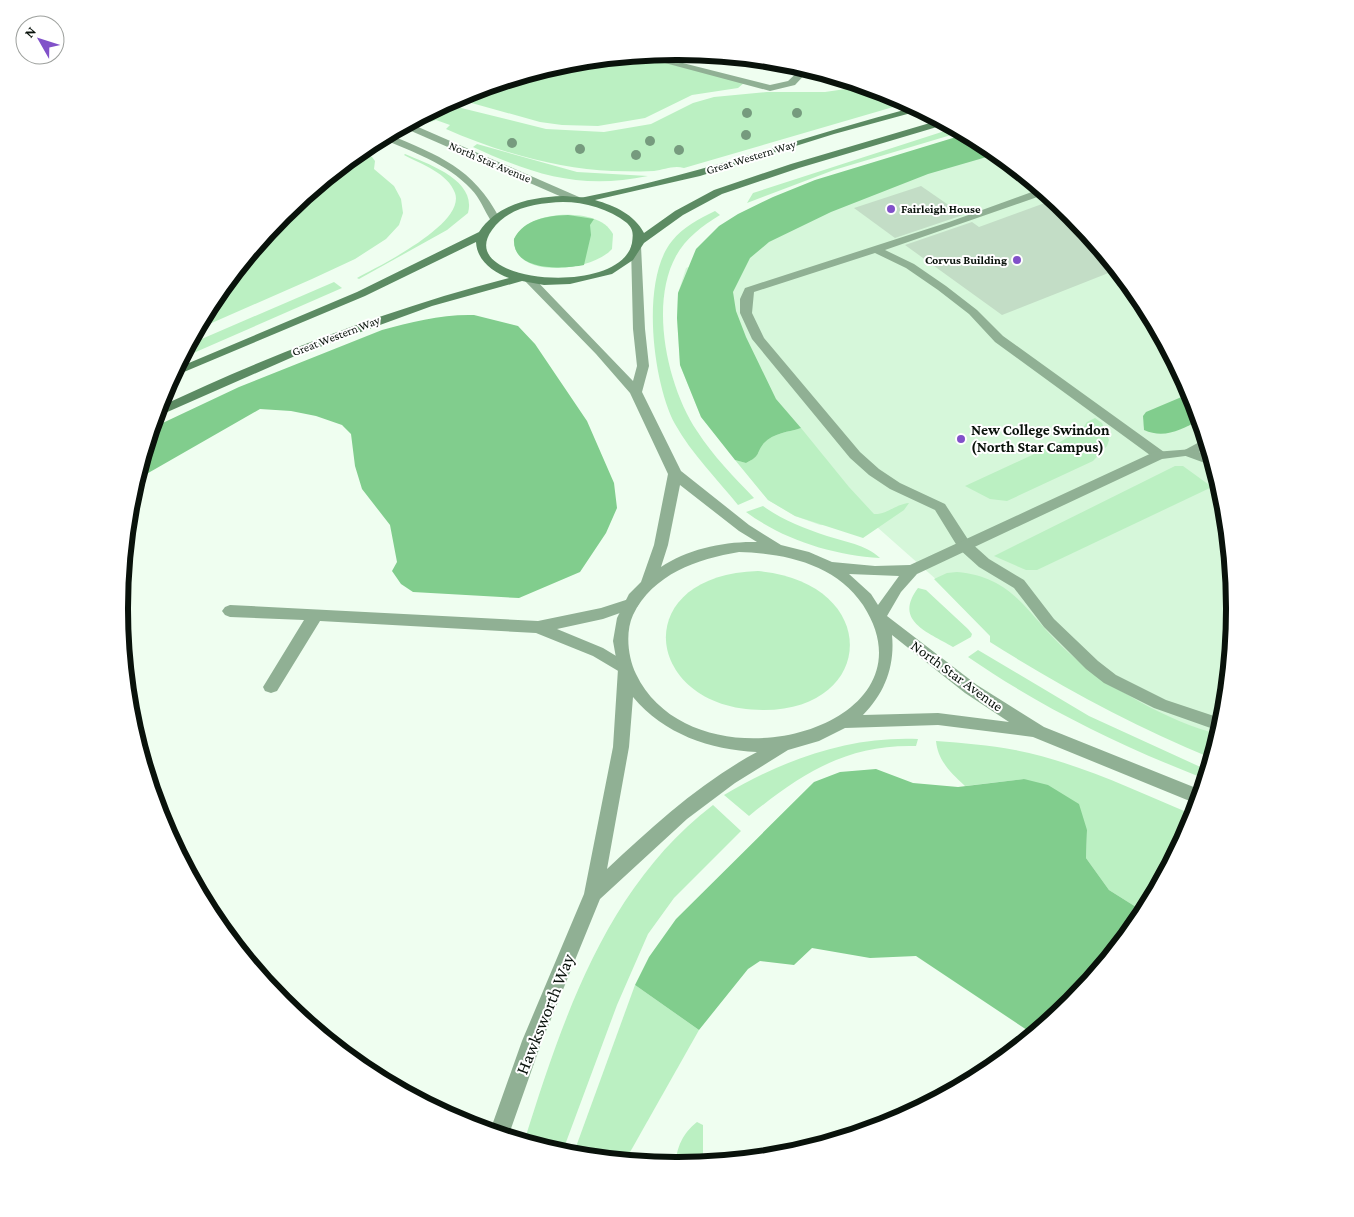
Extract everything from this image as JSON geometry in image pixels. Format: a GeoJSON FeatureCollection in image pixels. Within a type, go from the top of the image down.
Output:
{"type":"FeatureCollection","features":[{"type":"Feature","properties":{"kind":"main road","name":"Great Western Way"},"geometry":{"type":"LineString","coordinates":[[578,200],[686,177],[832,132],[908,112]]}},
{"type":"Feature","properties":{"kind":"main road","name":"Great Western Way"},"geometry":{"type":"LineString","coordinates":[[166,409],[273,361],[410,307],[525,279],[561,282],[597,275],[622,263],[633,253],[637,244],[679,213],[718,192],[795,166],[935,125]]}},
{"type":"Feature","properties":{"kind":"main road"},"geometry":{"type":"LineString","coordinates":[[525,279],[504,272],[488,260],[482,247],[483,234],[495,219],[511,210],[532,203],[578,200],[607,206],[626,216],[637,230],[637,244]]}},
{"type":"Feature","properties":{"kind":"main road","name":"Great Western Way"},"geometry":{"type":"LineString","coordinates":[[183,370],[361,294],[483,234]]}},
{"type":"Feature","properties":{"kind":"street"},"geometry":{"type":"LineString","coordinates":[[661,60],[770,88],[785,88],[794,84],[801,75]]}},
{"type":"Feature","properties":{"kind":"street","name":"North Star Avenue"},"geometry":{"type":"LineString","coordinates":[[412,128],[578,200]]}},
{"type":"Feature","properties":{"kind":"street","name":"North Star Avenue"},"geometry":{"type":"LineString","coordinates":[[392,140],[439,161],[462,174],[487,200],[495,219]]}},
{"type":"Feature","properties":{"kind":"street"},"geometry":{"type":"LineString","coordinates":[[1036,193],[750,290],[746,298],[746,314],[758,338],[855,455],[874,472],[895,486],[940,507],[964,545],[984,563],[1019,584],[1049,623],[1092,665],[1110,679],[1160,704],[1213,722]]}},
{"type":"Feature","properties":{"kind":"street"},"geometry":{"type":"LineString","coordinates":[[636,392],[643,366],[639,329],[637,244]]}},
{"type":"Feature","properties":{"kind":"street"},"geometry":{"type":"LineString","coordinates":[[875,249],[910,266],[942,288],[973,312],[998,339],[1159,455]]}},
{"type":"Feature","properties":{"kind":"street","name":"North Star Avenue"},"geometry":{"type":"LineString","coordinates":[[525,279],[600,351],[636,392],[675,474],[744,528],[779,549]]}},
{"type":"Feature","properties":{"kind":"street"},"geometry":{"type":"LineString","coordinates":[[1188,452],[1200,446]]}},
{"type":"Feature","properties":{"kind":"street"},"geometry":{"type":"LineString","coordinates":[[879,617],[896,588],[912,570],[1159,455],[1188,452],[1204,459]]}},
{"type":"Feature","properties":{"kind":"street","name":"North Star Avenue"},"geometry":{"type":"LineString","coordinates":[[648,583],[661,545],[675,474]]}},
{"type":"Feature","properties":{"kind":"street","name":"North Star Avenue"},"geometry":{"type":"LineString","coordinates":[[879,617],[886,641],[884,667],[880,679],[866,702],[844,722],[809,738],[790,743],[754,746],[736,744],[687,730],[660,714],[648,703],[638,692],[625,669],[621,642],[622,628],[632,603],[648,583],[677,562],[713,550],[739,547],[779,549],[797,553],[830,567],[859,589],[879,617],[971,689],[1038,732],[1193,794]]}},
{"type":"Feature","properties":{"kind":"street"},"geometry":{"type":"LineString","coordinates":[[830,567],[875,571],[912,570]]}},
{"type":"Feature","properties":{"kind":"street"},"geometry":{"type":"LineString","coordinates":[[230,611],[538,627],[603,613],[632,603]]}},
{"type":"Feature","properties":{"kind":"street"},"geometry":{"type":"LineString","coordinates":[[271,687],[315,616]]}},
{"type":"Feature","properties":{"kind":"street"},"geometry":{"type":"LineString","coordinates":[[538,627],[598,652],[625,669]]}},
{"type":"Feature","properties":{"kind":"street","name":"Hawksworth Way"},"geometry":{"type":"LineString","coordinates":[[501,1128],[532,1041],[593,894],[621,747],[625,710],[625,669]]}},
{"type":"Feature","properties":{"kind":"street","name":"North Star Avenue"},"geometry":{"type":"LineString","coordinates":[[844,722],[938,719],[1038,732]]}},
{"type":"Feature","properties":{"kind":"street","name":"Hawksworth Way"},"geometry":{"type":"LineString","coordinates":[[593,894],[656,833],[705,793],[748,764],[790,743]]}},
{"type":"Feature","properties":{"kind":"shaded area"},"geometry":{"type":"Polygon","coordinates":[[[641,61],[657,61],[744,83],[738,88],[692,95],[645,118],[598,126],[540,122],[468,102],[501,89],[535,79],[605,65],[641,61]]]}},
{"type":"Feature","properties":{"kind":"shaded area"},"geometry":{"type":"Polygon","coordinates":[[[851,88],[896,106],[684,168],[672,167],[654,171],[591,170],[549,163],[485,145],[446,129],[450,125],[436,120],[427,121],[456,107],[546,129],[604,132],[651,124],[693,103],[714,97],[767,92],[825,92],[851,88]]]}},
{"type":"Feature","properties":{"kind":"shaded area"},"geometry":{"type":"Polygon","coordinates":[[[946,131],[953,134],[834,170],[747,203],[753,193],[946,131]]]}},
{"type":"Feature","properties":{"kind":"shaded area"},"geometry":{"type":"Polygon","coordinates":[[[477,144],[577,172],[648,176],[601,181],[558,177],[495,157],[473,147],[477,144]]]}},
{"type":"Feature","properties":{"kind":"shaded area","name":"New College Swindon (North Star Campus)"},"geometry":{"type":"Polygon","coordinates":[[[977,149],[1039,196],[1065,221],[1112,275],[1152,334],[1184,399],[1207,467],[1221,537],[1226,608],[1221,680],[1207,751],[938,581],[877,527],[820,525],[795,516],[768,500],[701,417],[680,365],[677,318],[678,293],[686,268],[977,149]]]}},
{"type":"Feature","properties":{"kind":"shaded area"},"geometry":{"type":"Polygon","coordinates":[[[405,154],[437,168],[458,182],[465,191],[469,201],[468,213],[447,230],[359,279],[357,278],[401,254],[435,230],[447,218],[455,205],[455,193],[446,180],[405,154]]]}},
{"type":"Feature","properties":{"kind":"shaded area"},"geometry":{"type":"Polygon","coordinates":[[[367,156],[372,157],[375,161],[374,169],[394,186],[401,199],[403,213],[399,225],[386,239],[355,259],[208,325],[242,275],[289,221],[343,173],[367,156]]]}},
{"type":"Feature","properties":{"kind":"shaded area"},"geometry":{"type":"Polygon","coordinates":[[[715,211],[720,215],[695,233],[676,256],[668,276],[664,298],[663,322],[670,370],[687,413],[710,449],[754,498],[738,505],[697,456],[675,424],[667,406],[661,384],[653,332],[653,305],[656,280],[662,258],[672,241],[686,227],[715,211]]]}},
{"type":"Feature","properties":{"kind":"shaded area"},"geometry":{"type":"Polygon","coordinates":[[[559,215],[589,217],[603,223],[613,234],[612,249],[602,257],[572,267],[555,268],[539,266],[526,261],[517,252],[514,239],[518,233],[533,221],[559,215]]]}},
{"type":"Feature","properties":{"kind":"shaded area"},"geometry":{"type":"Polygon","coordinates":[[[334,282],[342,288],[191,354],[199,340],[334,282]]]}},
{"type":"Feature","properties":{"kind":"shaded area"},"geometry":{"type":"Polygon","coordinates":[[[1095,418],[1102,423],[1109,440],[1107,446],[1093,461],[1007,501],[990,499],[965,486],[1060,442],[1095,418]]]}},
{"type":"Feature","properties":{"kind":"shaded area"},"geometry":{"type":"Polygon","coordinates":[[[801,428],[849,487],[874,514],[883,513],[909,503],[904,510],[863,538],[795,516],[768,500],[735,460],[746,463],[756,456],[768,440],[776,435],[801,428]]]}},
{"type":"Feature","properties":{"kind":"shaded area"},"geometry":{"type":"Polygon","coordinates":[[[1175,466],[1183,466],[1212,487],[1037,570],[1026,570],[994,556],[1175,466]]]}},
{"type":"Feature","properties":{"kind":"shaded area"},"geometry":{"type":"Polygon","coordinates":[[[763,506],[794,523],[827,536],[861,546],[880,558],[827,550],[776,531],[746,512],[763,506]]]}},
{"type":"Feature","properties":{"kind":"shaded area"},"geometry":{"type":"Polygon","coordinates":[[[758,571],[798,580],[827,597],[844,620],[850,644],[845,668],[828,689],[802,704],[764,710],[724,704],[694,689],[674,668],[666,642],[670,617],[686,595],[715,578],[758,571]]]}},
{"type":"Feature","properties":{"kind":"shaded area"},"geometry":{"type":"Polygon","coordinates":[[[957,572],[977,575],[1008,590],[1054,639],[1083,665],[1119,690],[1159,712],[1211,732],[1205,755],[1098,705],[990,642],[990,636],[934,579],[947,573],[957,572]]]}},
{"type":"Feature","properties":{"kind":"shaded area"},"geometry":{"type":"Polygon","coordinates":[[[918,588],[926,590],[968,629],[972,634],[971,637],[953,647],[917,624],[911,617],[909,609],[911,599],[918,588]]]}},
{"type":"Feature","properties":{"kind":"shaded area"},"geometry":{"type":"Polygon","coordinates":[[[978,650],[1089,716],[1202,767],[1199,776],[1083,725],[1024,693],[968,657],[978,650]]]}},
{"type":"Feature","properties":{"kind":"shaded area"},"geometry":{"type":"Polygon","coordinates":[[[892,739],[918,739],[916,746],[868,750],[826,764],[787,787],[749,816],[724,795],[769,771],[793,761],[841,746],[892,739]]]}},
{"type":"Feature","properties":{"kind":"shaded area"},"geometry":{"type":"Polygon","coordinates":[[[936,741],[966,743],[1038,755],[1106,778],[1186,812],[1169,851],[1137,907],[1109,890],[1086,858],[1087,830],[1024,779],[965,786],[942,761],[936,741]]]}},
{"type":"Feature","properties":{"kind":"shaded area"},"geometry":{"type":"Polygon","coordinates":[[[713,805],[741,831],[674,898],[648,934],[617,1005],[565,1145],[526,1135],[555,1049],[573,1002],[593,958],[616,915],[644,875],[676,838],[713,805]]]}},
{"type":"Feature","properties":{"kind":"shaded area"},"geometry":{"type":"Polygon","coordinates":[[[635,985],[699,1030],[629,1155],[576,1147],[635,985]]]}},
{"type":"Feature","properties":{"kind":"shaded area"},"geometry":{"type":"Polygon","coordinates":[[[697,1122],[703,1125],[703,1156],[676,1157],[681,1141],[697,1122]]]}},
{"type":"Feature","properties":{"kind":"green space"},"geometry":{"type":"Polygon","coordinates":[[[957,137],[988,157],[928,174],[831,212],[769,242],[750,258],[733,292],[736,311],[746,337],[776,399],[801,428],[776,435],[768,440],[756,456],[746,463],[735,460],[701,417],[680,365],[677,318],[678,293],[696,249],[719,226],[738,214],[773,197],[815,180],[957,137]]]}},
{"type":"Feature","properties":{"kind":"green space"},"geometry":{"type":"Polygon","coordinates":[[[568,215],[594,219],[590,225],[591,235],[584,265],[564,267],[540,266],[521,258],[516,250],[514,239],[518,232],[537,220],[552,216],[568,215]]]}},
{"type":"Feature","properties":{"kind":"green space"},"geometry":{"type":"Polygon","coordinates":[[[474,315],[518,326],[535,344],[587,421],[614,483],[617,508],[606,533],[580,572],[519,598],[413,592],[401,584],[392,571],[397,562],[390,525],[362,489],[355,466],[351,434],[342,425],[316,416],[291,411],[260,409],[145,475],[161,424],[239,387],[382,330],[416,321],[474,315]]]}},
{"type":"Feature","properties":{"kind":"green space"},"geometry":{"type":"Polygon","coordinates":[[[1183,396],[1193,423],[1172,432],[1151,433],[1144,430],[1143,416],[1146,412],[1183,396]]]}},
{"type":"Feature","properties":{"kind":"green space"},"geometry":{"type":"Polygon","coordinates":[[[876,769],[913,783],[958,787],[1024,779],[1048,785],[1079,804],[1087,830],[1086,858],[1109,890],[1137,907],[1089,970],[1065,996],[1028,1030],[916,956],[870,958],[812,948],[794,965],[760,961],[748,969],[699,1030],[635,985],[649,957],[676,919],[814,782],[840,772],[876,769]]]}},
{"type":"Feature","properties":{"kind":"building","name":"Fairleigh House"},"geometry":{"type":"Polygon","coordinates":[[[921,186],[963,215],[895,238],[854,208],[921,186]]]}},
{"type":"Feature","properties":{"kind":"building","name":"Corvus Building"},"geometry":{"type":"Polygon","coordinates":[[[1046,203],[1089,247],[1110,272],[1002,315],[905,245],[972,222],[979,227],[1046,203]]]}},
{"type":"Feature","properties":{"kind":"place","name":"Fairleigh House"},"geometry":{"type":"Point","coordinates":[891,209]}},
{"type":"Feature","properties":{"kind":"place","name":"Corvus Building"},"geometry":{"type":"Point","coordinates":[1017,260]}},
{"type":"Feature","properties":{"kind":"place","name":"New College Swindon (North Star Campus)"},"geometry":{"type":"Point","coordinates":[961,439]}}]}
